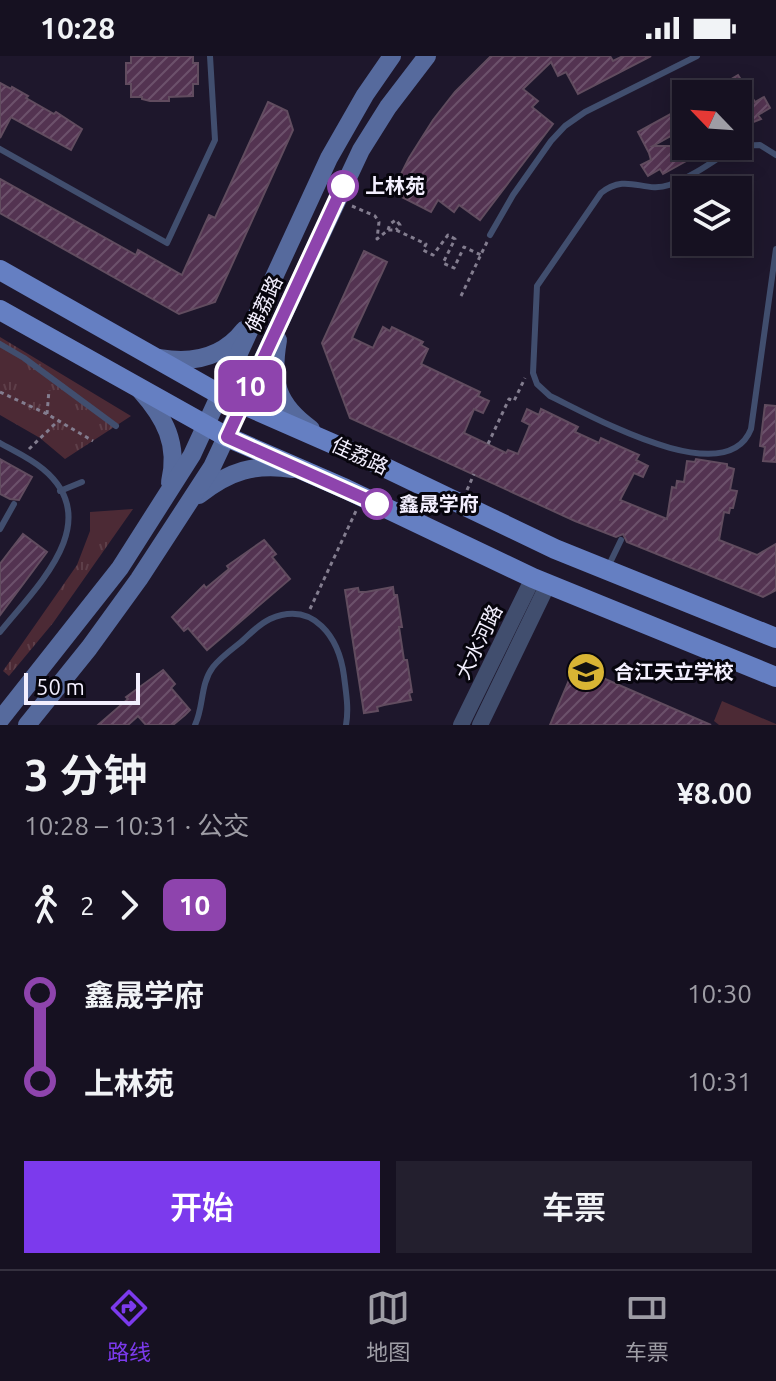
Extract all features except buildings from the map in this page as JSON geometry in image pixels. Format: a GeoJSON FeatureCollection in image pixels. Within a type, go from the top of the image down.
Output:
{"type":"FeatureCollection","features":[{"type":"Feature","properties":{"kind":"main road","name":"佛荔路"},"geometry":{"type":"LineString","coordinates":[[0,720],[120,568],[192,455],[339,138],[392,56]]}},
{"type":"Feature","properties":{"kind":"main road","name":"佛荔路"},"geometry":{"type":"LineString","coordinates":[[27,725],[139,579],[212,467],[371,132],[427,56]]}},
{"type":"Feature","properties":{"kind":"main road","name":"佳荔路"},"geometry":{"type":"LineString","coordinates":[[0,270],[242,405],[363,457],[555,549],[776,638]]}},
{"type":"Feature","properties":{"kind":"main road","name":"佳荔路"},"geometry":{"type":"LineString","coordinates":[[0,310],[227,437],[540,581],[776,677]]}},
{"type":"Feature","properties":{"kind":"main road"},"geometry":{"type":"LineString","coordinates":[[152,357],[185,361],[211,356],[237,339],[256,315]]}},
{"type":"Feature","properties":{"kind":"main road"},"geometry":{"type":"LineString","coordinates":[[282,318],[275,356],[278,391],[295,418],[330,442]]}},
{"type":"Feature","properties":{"kind":"main road"},"geometry":{"type":"LineString","coordinates":[[98,365],[116,336]]}},
{"type":"Feature","properties":{"kind":"main road"},"geometry":{"type":"LineString","coordinates":[[138,388],[158,411],[169,432],[174,455],[168,493]]}},
{"type":"Feature","properties":{"kind":"main road"},"geometry":{"type":"LineString","coordinates":[[354,493],[363,457]]}},
{"type":"Feature","properties":{"kind":"main road"},"geometry":{"type":"LineString","coordinates":[[178,517],[214,484],[244,468],[277,466],[306,471]]}},
{"type":"Feature","properties":{"kind":"street","name":"大水河路"},"geometry":{"type":"LineString","coordinates":[[461,725],[540,581]]}},
{"type":"Feature","properties":{"kind":"street","name":"大水河路"},"geometry":{"type":"LineString","coordinates":[[480,725],[540,581]]}},
{"type":"Feature","properties":{"kind":"lane"},"geometry":{"type":"LineString","coordinates":[[0,149],[167,243],[215,140],[210,56]]}},
{"type":"Feature","properties":{"kind":"lane"},"geometry":{"type":"LineString","coordinates":[[490,235],[513,195],[565,126],[585,112],[697,56]]}},
{"type":"Feature","properties":{"kind":"lane"},"geometry":{"type":"LineString","coordinates":[[752,145],[760,145],[776,155]]}},
{"type":"Feature","properties":{"kind":"lane"},"geometry":{"type":"LineString","coordinates":[[713,160],[666,186],[625,182],[601,193],[537,286],[533,361],[534,379],[540,389],[660,446],[726,453],[744,442],[751,429],[773,290],[776,249]]}},
{"type":"Feature","properties":{"kind":"lane"},"geometry":{"type":"LineString","coordinates":[[0,344],[116,426]]}},
{"type":"Feature","properties":{"kind":"lane"},"geometry":{"type":"LineString","coordinates":[[0,443],[42,468],[60,491],[68,520],[64,545],[52,567],[0,632]]}},
{"type":"Feature","properties":{"kind":"lane"},"geometry":{"type":"LineString","coordinates":[[60,491],[82,482]]}},
{"type":"Feature","properties":{"kind":"lane"},"geometry":{"type":"LineString","coordinates":[[0,529],[14,504]]}},
{"type":"Feature","properties":{"kind":"lane"},"geometry":{"type":"LineString","coordinates":[[607,570],[621,540]]}},
{"type":"Feature","properties":{"kind":"lane"},"geometry":{"type":"LineString","coordinates":[[195,725],[207,678],[221,659],[258,627],[272,618],[289,615],[307,618],[329,632],[339,648],[349,708],[346,725]]}},
{"type":"Feature","properties":{"kind":"path"},"geometry":{"type":"LineString","coordinates":[[338,199],[375,216],[379,222],[377,239],[396,220],[400,225],[396,230]]}},
{"type":"Feature","properties":{"kind":"path"},"geometry":{"type":"LineString","coordinates":[[388,230],[396,230],[426,244],[423,250],[433,255],[448,235],[455,239],[443,263],[454,268],[464,247],[481,255]]}},
{"type":"Feature","properties":{"kind":"path"},"geometry":{"type":"LineString","coordinates":[[461,296],[490,235]]}},
{"type":"Feature","properties":{"kind":"path"},"geometry":{"type":"LineString","coordinates":[[488,444],[509,399],[514,401],[533,361]]}},
{"type":"Feature","properties":{"kind":"path"},"geometry":{"type":"LineString","coordinates":[[47,414],[50,377]]}},
{"type":"Feature","properties":{"kind":"path"},"geometry":{"type":"LineString","coordinates":[[0,392],[47,414],[93,441]]}},
{"type":"Feature","properties":{"kind":"path"},"geometry":{"type":"LineString","coordinates":[[22,456],[58,421]]}},
{"type":"Feature","properties":{"kind":"path"},"geometry":{"type":"LineString","coordinates":[[307,618],[354,493]]}},
{"type":"Feature","properties":{"kind":"green space"},"geometry":{"type":"Polygon","coordinates":[[[0,337],[131,416],[65,459],[40,438],[0,415],[0,337]]]}},
{"type":"Feature","properties":{"kind":"green space"},"geometry":{"type":"Polygon","coordinates":[[[133,509],[53,623],[9,676],[3,671],[77,565],[90,531],[90,512],[133,509]]]}},
{"type":"Feature","properties":{"kind":"green space"},"geometry":{"type":"Polygon","coordinates":[[[722,701],[776,725],[719,725],[714,721],[722,701]]]}},
{"type":"Feature","properties":{"kind":"bus line","name":"10"},"geometry":{"type":"LineString","coordinates":[[343,186],[227,437],[377,504]]}},
{"type":"Feature","properties":{"kind":"place","name":"上林苑"},"geometry":{"type":"Point","coordinates":[343,186]}},
{"type":"Feature","properties":{"kind":"place","name":"鑫晟学府"},"geometry":{"type":"Point","coordinates":[377,504]}},
{"type":"Feature","properties":{"kind":"place","name":"合江天立学校"},"geometry":{"type":"Point","coordinates":[586,672]}}]}
